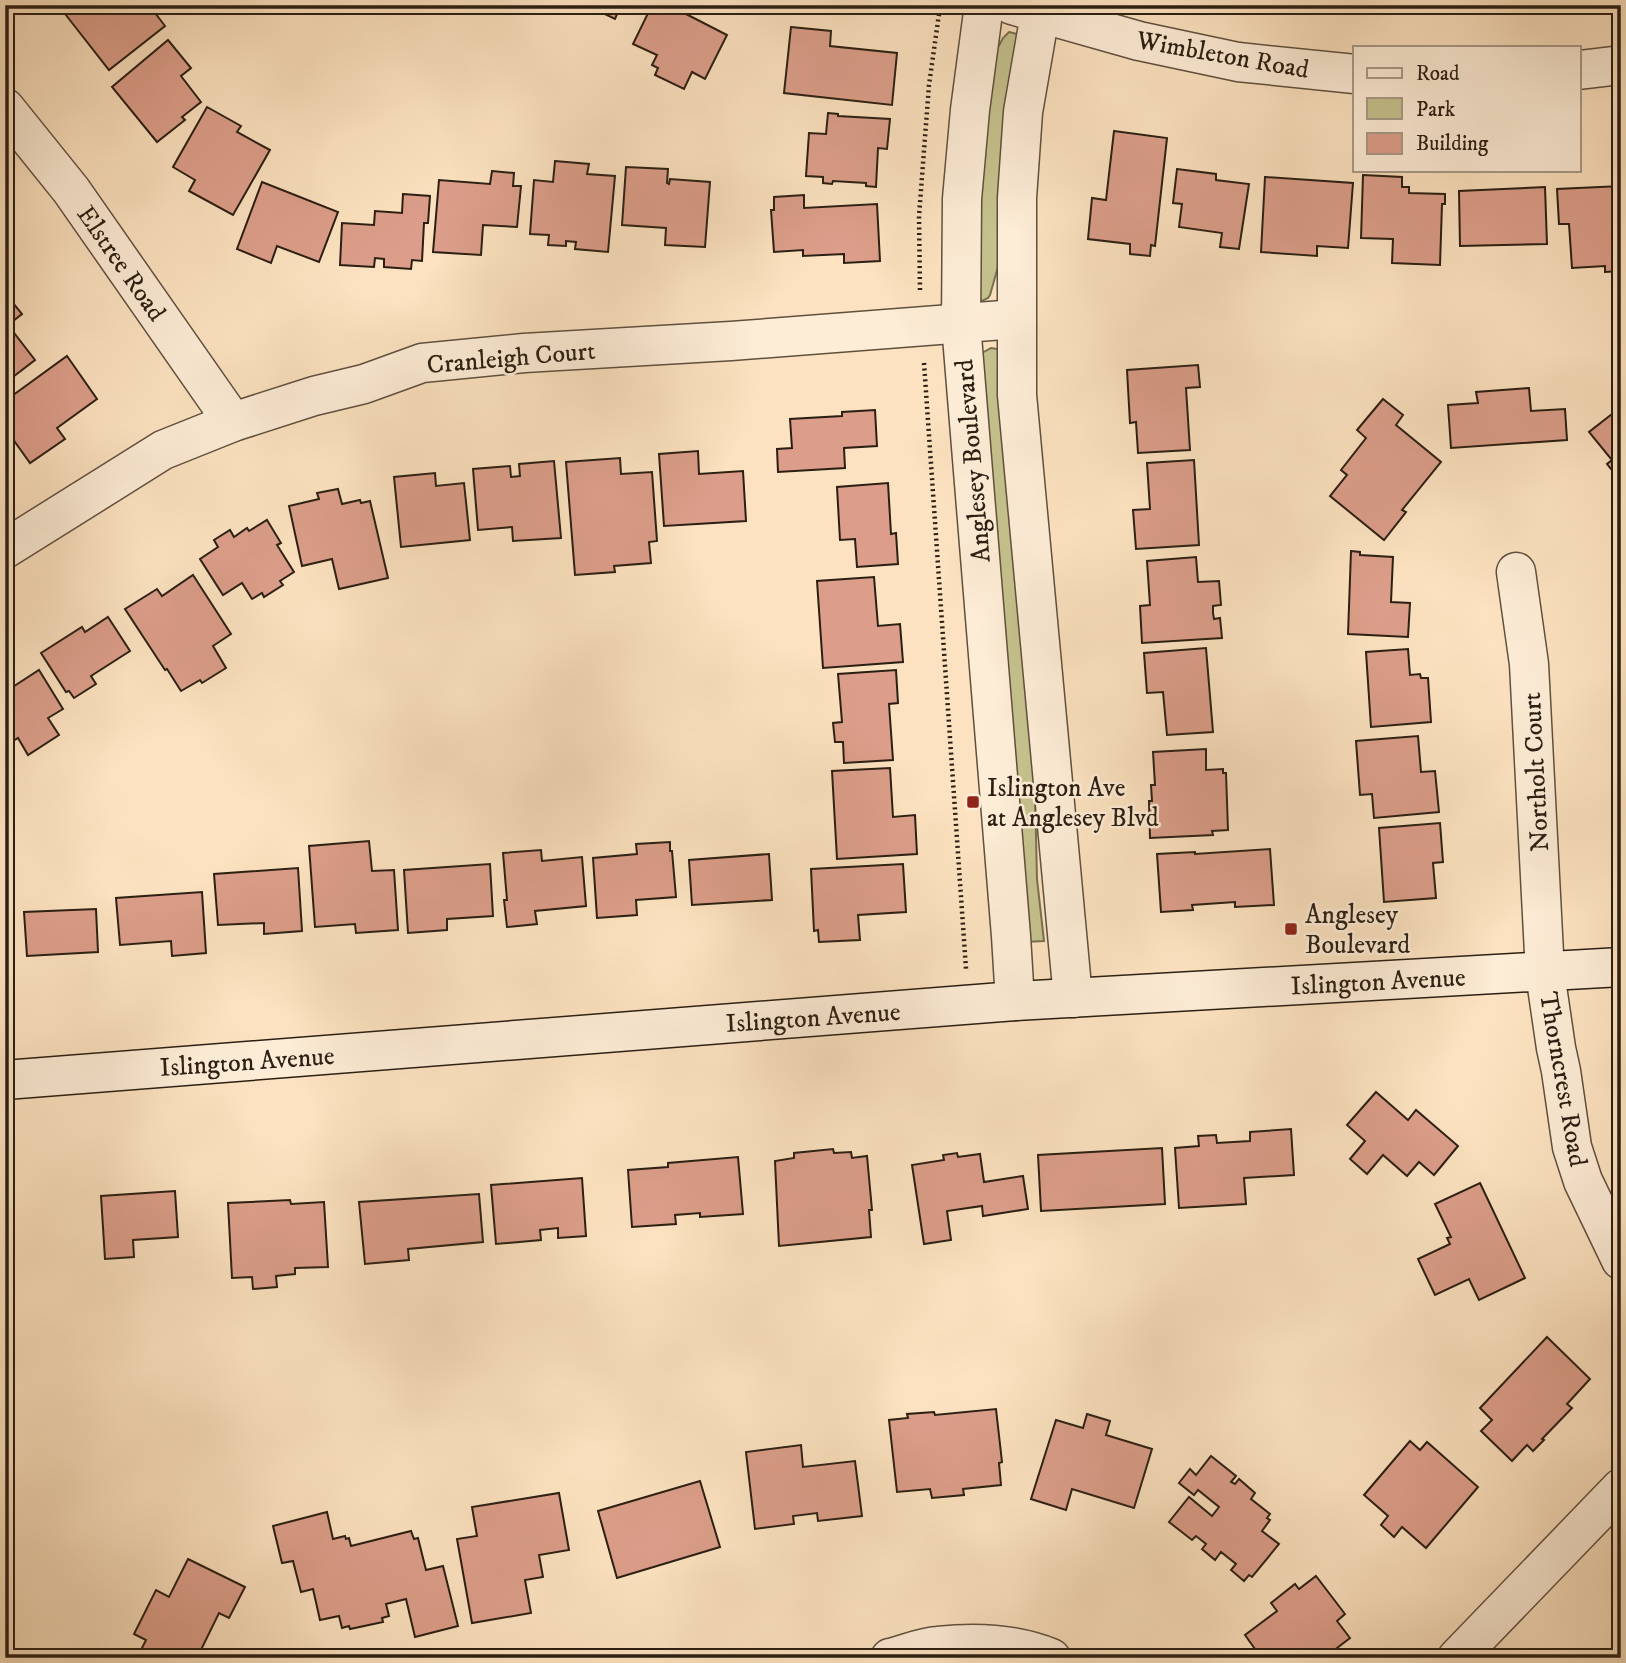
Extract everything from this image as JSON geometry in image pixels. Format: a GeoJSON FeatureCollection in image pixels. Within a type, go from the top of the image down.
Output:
{"type":"FeatureCollection","features":[{"type":"Feature","properties":{"kind":"street","name":"Anglesey Boulevard"},"geometry":{"type":"LineString","coordinates":[[984,5],[962,199],[961,324],[1012,936],[1015,1001]]}},
{"type":"Feature","properties":{"kind":"street","name":"Anglesey Boulevard"},"geometry":{"type":"LineString","coordinates":[[1032,8],[1017,198],[1017,395],[1073,998]]}},
{"type":"Feature","properties":{"kind":"street","name":"Wimbleton Road"},"geometry":{"type":"LineString","coordinates":[[1032,8],[1139,41],[1238,62],[1353,74]]}},
{"type":"Feature","properties":{"kind":"street"},"geometry":{"type":"LineString","coordinates":[[1580,70],[1621,65]]}},
{"type":"Feature","properties":{"kind":"street","name":"Elstree Road"},"geometry":{"type":"LineString","coordinates":[[5,108],[71,190],[233,422]]}},
{"type":"Feature","properties":{"kind":"street","name":"Cranleigh Court"},"geometry":{"type":"LineString","coordinates":[[5,550],[163,450],[233,422],[314,396],[364,384],[422,363],[524,353],[745,340],[1016,319]]}},
{"type":"Feature","properties":{"kind":"street","name":"Northolt Court"},"geometry":{"type":"LineString","coordinates":[[1516,572],[1529,664],[1545,972]]}},
{"type":"Feature","properties":{"kind":"street","name":"Islington Avenue"},"geometry":{"type":"LineString","coordinates":[[5,1080],[1015,1001],[1621,967]]}},
{"type":"Feature","properties":{"kind":"street","name":"Thorncrest Road"},"geometry":{"type":"LineString","coordinates":[[1545,972],[1572,1147],[1583,1181],[1621,1260]]}},
{"type":"Feature","properties":{"kind":"street"},"geometry":{"type":"LineString","coordinates":[[1457,1658],[1621,1488]]}},
{"type":"Feature","properties":{"kind":"street"},"geometry":{"type":"LineString","coordinates":[[890,1658],[936,1646],[988,1644],[1038,1652],[1052,1658]]}},
{"type":"Feature","properties":{"kind":"path"},"geometry":{"type":"LineString","coordinates":[[920,295],[919,216],[929,85],[939,14]]}},
{"type":"Feature","properties":{"kind":"path"},"geometry":{"type":"LineString","coordinates":[[923,353],[966,973]]}},
{"type":"Feature","properties":{"kind":"green space"},"geometry":{"type":"Polygon","coordinates":[[[1009,32],[1017,34],[1001,256],[990,295],[982,301],[978,299],[972,222],[995,53],[1009,32]]]}},
{"type":"Feature","properties":{"kind":"green space"},"geometry":{"type":"Polygon","coordinates":[[[991,348],[1004,353],[1035,792],[1037,879],[1044,941],[1025,942],[982,353],[991,348]]]}},
{"type":"Feature","properties":{"kind":"building"},"geometry":{"type":"Polygon","coordinates":[[[68,5],[149,5],[165,26],[109,70],[62,10],[68,5]]]}},
{"type":"Feature","properties":{"kind":"building"},"geometry":{"type":"Polygon","coordinates":[[[586,5],[621,5],[615,19],[586,5]]]}},
{"type":"Feature","properties":{"kind":"building"},"geometry":{"type":"Polygon","coordinates":[[[652,5],[691,5],[686,14],[727,35],[705,79],[692,72],[684,89],[655,75],[658,68],[652,65],[657,55],[633,44],[652,5]]]}},
{"type":"Feature","properties":{"kind":"building"},"geometry":{"type":"Polygon","coordinates":[[[791,27],[831,31],[830,46],[897,53],[892,105],[784,93],[791,27]]]}},
{"type":"Feature","properties":{"kind":"building"},"geometry":{"type":"Polygon","coordinates":[[[168,40],[191,68],[181,76],[201,102],[182,117],[185,120],[157,142],[112,87],[168,40]]]}},
{"type":"Feature","properties":{"kind":"building"},"geometry":{"type":"Polygon","coordinates":[[[207,107],[241,126],[237,132],[270,150],[233,215],[189,191],[195,180],[173,167],[207,107]]]}},
{"type":"Feature","properties":{"kind":"building"},"geometry":{"type":"Polygon","coordinates":[[[828,113],[890,119],[887,149],[878,148],[876,187],[866,186],[866,183],[823,183],[823,177],[806,176],[809,133],[826,134],[828,113]]]}},
{"type":"Feature","properties":{"kind":"building"},"geometry":{"type":"Polygon","coordinates":[[[1114,131],[1167,138],[1155,246],[1151,245],[1150,256],[1130,254],[1130,244],[1088,239],[1092,198],[1106,200],[1114,131]]]}},
{"type":"Feature","properties":{"kind":"building"},"geometry":{"type":"Polygon","coordinates":[[[555,161],[589,164],[587,174],[615,176],[608,252],[575,249],[576,242],[566,241],[566,246],[548,245],[549,235],[530,234],[534,180],[553,182],[555,161]]]}},
{"type":"Feature","properties":{"kind":"building"},"geometry":{"type":"Polygon","coordinates":[[[626,167],[668,169],[669,184],[670,179],[710,182],[705,247],[665,245],[666,228],[622,225],[626,167]]]}},
{"type":"Feature","properties":{"kind":"building"},"geometry":{"type":"Polygon","coordinates":[[[1177,169],[1216,174],[1216,180],[1249,184],[1239,249],[1220,247],[1222,233],[1179,227],[1182,204],[1173,203],[1177,169]]]}},
{"type":"Feature","properties":{"kind":"building"},"geometry":{"type":"Polygon","coordinates":[[[492,171],[514,173],[513,186],[521,186],[517,227],[483,225],[481,255],[433,252],[439,180],[490,184],[492,171]]]}},
{"type":"Feature","properties":{"kind":"building"},"geometry":{"type":"Polygon","coordinates":[[[1363,175],[1402,177],[1402,187],[1409,187],[1409,193],[1445,194],[1445,204],[1442,204],[1440,265],[1392,263],[1393,239],[1361,238],[1363,175]]]}},
{"type":"Feature","properties":{"kind":"building"},"geometry":{"type":"Polygon","coordinates":[[[1265,177],[1353,183],[1348,248],[1317,246],[1317,256],[1261,252],[1265,177]]]}},
{"type":"Feature","properties":{"kind":"building"},"geometry":{"type":"Polygon","coordinates":[[[262,182],[338,212],[319,262],[277,246],[271,263],[237,249],[262,182]]]}},
{"type":"Feature","properties":{"kind":"building"},"geometry":{"type":"Polygon","coordinates":[[[1621,186],[1621,271],[1605,272],[1605,266],[1572,268],[1569,224],[1559,224],[1557,189],[1621,186]]]}},
{"type":"Feature","properties":{"kind":"building"},"geometry":{"type":"Polygon","coordinates":[[[1545,187],[1547,244],[1460,246],[1459,191],[1545,187]]]}},
{"type":"Feature","properties":{"kind":"building"},"geometry":{"type":"Polygon","coordinates":[[[403,194],[430,196],[428,223],[424,223],[422,261],[412,260],[411,269],[384,267],[384,259],[375,258],[374,267],[340,265],[342,223],[374,225],[375,211],[402,213],[403,194]]]}},
{"type":"Feature","properties":{"kind":"building"},"geometry":{"type":"Polygon","coordinates":[[[804,195],[804,208],[877,204],[880,261],[844,263],[844,254],[803,256],[803,250],[774,252],[771,210],[774,210],[774,197],[804,195]]]}},
{"type":"Feature","properties":{"kind":"building"},"geometry":{"type":"Polygon","coordinates":[[[5,293],[22,314],[8,325],[35,360],[5,383],[5,293]]]}},
{"type":"Feature","properties":{"kind":"building"},"geometry":{"type":"Polygon","coordinates":[[[67,356],[97,399],[57,428],[65,439],[30,463],[5,428],[5,401],[67,356]]]}},
{"type":"Feature","properties":{"kind":"building"},"geometry":{"type":"Polygon","coordinates":[[[1198,365],[1200,387],[1186,388],[1190,450],[1138,453],[1136,422],[1130,423],[1127,370],[1198,365]]]}},
{"type":"Feature","properties":{"kind":"building"},"geometry":{"type":"Polygon","coordinates":[[[1529,388],[1531,411],[1565,409],[1567,440],[1451,448],[1448,405],[1478,403],[1476,392],[1529,388]]]}},
{"type":"Feature","properties":{"kind":"building"},"geometry":{"type":"Polygon","coordinates":[[[1383,399],[1403,415],[1396,425],[1441,462],[1402,510],[1406,512],[1384,540],[1330,496],[1347,475],[1341,470],[1366,438],[1357,430],[1383,399]]]}},
{"type":"Feature","properties":{"kind":"building"},"geometry":{"type":"Polygon","coordinates":[[[1621,407],[1619,479],[1607,464],[1612,460],[1589,432],[1621,407]]]}},
{"type":"Feature","properties":{"kind":"building"},"geometry":{"type":"Polygon","coordinates":[[[875,410],[877,446],[844,448],[845,468],[778,472],[777,449],[792,448],[790,419],[842,416],[842,412],[875,410]]]}},
{"type":"Feature","properties":{"kind":"building"},"geometry":{"type":"Polygon","coordinates":[[[698,451],[699,474],[743,471],[746,521],[664,526],[659,454],[698,451]]]}},
{"type":"Feature","properties":{"kind":"building"},"geometry":{"type":"Polygon","coordinates":[[[620,458],[621,474],[652,472],[657,541],[649,542],[651,563],[614,566],[615,572],[575,575],[566,462],[620,458]]]}},
{"type":"Feature","properties":{"kind":"building"},"geometry":{"type":"Polygon","coordinates":[[[1194,460],[1199,545],[1136,549],[1133,510],[1150,509],[1147,463],[1194,460]]]}},
{"type":"Feature","properties":{"kind":"building"},"geometry":{"type":"Polygon","coordinates":[[[554,461],[561,538],[513,541],[512,527],[478,530],[473,469],[510,466],[511,477],[520,476],[519,464],[554,461]]]}},
{"type":"Feature","properties":{"kind":"building"},"geometry":{"type":"Polygon","coordinates":[[[435,473],[436,486],[464,483],[470,540],[401,547],[394,477],[435,473]]]}},
{"type":"Feature","properties":{"kind":"building"},"geometry":{"type":"Polygon","coordinates":[[[888,483],[891,534],[896,533],[898,564],[857,567],[855,539],[840,540],[837,487],[888,483]]]}},
{"type":"Feature","properties":{"kind":"building"},"geometry":{"type":"Polygon","coordinates":[[[338,489],[342,504],[370,501],[388,578],[339,589],[332,559],[302,566],[289,506],[319,499],[317,493],[338,489]]]}},
{"type":"Feature","properties":{"kind":"building"},"geometry":{"type":"Polygon","coordinates":[[[267,520],[281,543],[277,545],[294,572],[280,581],[283,585],[264,597],[262,593],[252,599],[242,583],[223,595],[200,559],[218,547],[214,540],[230,530],[234,537],[267,520]]]}},
{"type":"Feature","properties":{"kind":"building"},"geometry":{"type":"Polygon","coordinates":[[[1351,551],[1360,552],[1360,555],[1393,557],[1391,602],[1410,603],[1408,637],[1348,634],[1351,551]]]}},
{"type":"Feature","properties":{"kind":"building"},"geometry":{"type":"Polygon","coordinates":[[[1196,557],[1198,582],[1219,581],[1221,605],[1213,606],[1213,613],[1214,619],[1220,618],[1222,638],[1142,643],[1140,606],[1150,605],[1147,561],[1196,557]]]}},
{"type":"Feature","properties":{"kind":"building"},"geometry":{"type":"Polygon","coordinates":[[[193,575],[231,634],[213,646],[226,668],[202,683],[200,680],[181,691],[125,609],[157,589],[162,596],[193,575]]]}},
{"type":"Feature","properties":{"kind":"building"},"geometry":{"type":"Polygon","coordinates":[[[874,577],[878,626],[900,624],[903,662],[823,668],[817,581],[874,577]]]}},
{"type":"Feature","properties":{"kind":"building"},"geometry":{"type":"Polygon","coordinates":[[[108,617],[130,651],[91,676],[96,684],[74,698],[69,691],[66,692],[41,653],[82,627],[85,632],[108,617]]]}},
{"type":"Feature","properties":{"kind":"building"},"geometry":{"type":"Polygon","coordinates":[[[1206,648],[1213,732],[1167,735],[1163,692],[1147,693],[1144,653],[1206,648]]]}},
{"type":"Feature","properties":{"kind":"building"},"geometry":{"type":"Polygon","coordinates":[[[1408,649],[1410,675],[1420,674],[1421,678],[1428,678],[1431,722],[1371,727],[1366,652],[1408,649]]]}},
{"type":"Feature","properties":{"kind":"building"},"geometry":{"type":"Polygon","coordinates":[[[39,670],[63,709],[48,718],[59,735],[28,755],[18,738],[5,746],[5,692],[39,670]]]}},
{"type":"Feature","properties":{"kind":"building"},"geometry":{"type":"Polygon","coordinates":[[[896,670],[898,703],[889,704],[893,760],[844,763],[843,742],[835,742],[833,723],[842,722],[838,674],[896,670]]]}},
{"type":"Feature","properties":{"kind":"building"},"geometry":{"type":"Polygon","coordinates":[[[1418,736],[1421,772],[1435,771],[1439,812],[1374,818],[1372,794],[1360,795],[1356,741],[1418,736]]]}},
{"type":"Feature","properties":{"kind":"building"},"geometry":{"type":"Polygon","coordinates":[[[1206,749],[1206,770],[1223,769],[1223,773],[1226,773],[1228,830],[1212,831],[1213,835],[1150,838],[1149,801],[1152,801],[1151,785],[1155,785],[1153,752],[1206,749]]]}},
{"type":"Feature","properties":{"kind":"building"},"geometry":{"type":"Polygon","coordinates":[[[890,768],[893,817],[915,815],[917,854],[837,859],[832,771],[890,768]]]}},
{"type":"Feature","properties":{"kind":"building"},"geometry":{"type":"Polygon","coordinates":[[[1440,823],[1443,862],[1433,863],[1436,898],[1384,902],[1379,828],[1440,823]]]}},
{"type":"Feature","properties":{"kind":"building"},"geometry":{"type":"Polygon","coordinates":[[[369,841],[372,871],[394,870],[398,930],[356,933],[355,924],[315,927],[309,846],[369,841]]]}},
{"type":"Feature","properties":{"kind":"building"},"geometry":{"type":"Polygon","coordinates":[[[670,842],[676,897],[636,900],[637,915],[597,918],[593,858],[637,854],[636,844],[670,842]]]}},
{"type":"Feature","properties":{"kind":"building"},"geometry":{"type":"Polygon","coordinates":[[[1270,849],[1274,905],[1235,907],[1235,902],[1192,905],[1193,910],[1161,912],[1157,854],[1270,849]]]}},
{"type":"Feature","properties":{"kind":"building"},"geometry":{"type":"Polygon","coordinates":[[[541,850],[542,861],[582,857],[586,906],[535,911],[537,924],[507,927],[503,853],[541,850]]]}},
{"type":"Feature","properties":{"kind":"building"},"geometry":{"type":"Polygon","coordinates":[[[769,854],[772,900],[692,905],[689,860],[769,854]]]}},
{"type":"Feature","properties":{"kind":"building"},"geometry":{"type":"Polygon","coordinates":[[[490,864],[493,916],[447,919],[447,930],[408,933],[404,870],[490,864]]]}},
{"type":"Feature","properties":{"kind":"building"},"geometry":{"type":"Polygon","coordinates":[[[903,864],[906,912],[858,915],[860,940],[819,942],[818,930],[814,931],[811,869],[903,864]]]}},
{"type":"Feature","properties":{"kind":"building"},"geometry":{"type":"Polygon","coordinates":[[[298,868],[302,931],[264,934],[264,923],[218,925],[214,874],[298,868]]]}},
{"type":"Feature","properties":{"kind":"building"},"geometry":{"type":"Polygon","coordinates":[[[202,892],[206,953],[172,956],[171,941],[120,945],[116,898],[202,892]]]}},
{"type":"Feature","properties":{"kind":"building"},"geometry":{"type":"Polygon","coordinates":[[[96,909],[98,952],[27,956],[24,912],[96,909]]]}},
{"type":"Feature","properties":{"kind":"building"},"geometry":{"type":"Polygon","coordinates":[[[1376,1092],[1408,1120],[1416,1110],[1458,1146],[1434,1175],[1419,1162],[1407,1176],[1383,1155],[1367,1174],[1350,1159],[1365,1141],[1347,1125],[1376,1092]]]}},
{"type":"Feature","properties":{"kind":"building"},"geometry":{"type":"Polygon","coordinates":[[[1291,1129],[1294,1175],[1244,1178],[1246,1204],[1179,1208],[1175,1148],[1199,1146],[1198,1136],[1216,1135],[1217,1143],[1250,1141],[1250,1132],[1291,1129]]]}},
{"type":"Feature","properties":{"kind":"building"},"geometry":{"type":"Polygon","coordinates":[[[1162,1148],[1165,1204],[1041,1211],[1038,1155],[1162,1148]]]}},
{"type":"Feature","properties":{"kind":"building"},"geometry":{"type":"Polygon","coordinates":[[[833,1149],[834,1153],[851,1152],[852,1158],[867,1156],[872,1210],[869,1210],[871,1237],[779,1246],[775,1161],[794,1158],[794,1153],[833,1149]]]}},
{"type":"Feature","properties":{"kind":"building"},"geometry":{"type":"Polygon","coordinates":[[[957,1153],[958,1157],[980,1154],[984,1182],[1023,1176],[1028,1209],[983,1216],[982,1206],[947,1211],[951,1240],[924,1244],[912,1165],[944,1160],[943,1155],[957,1153]]]}},
{"type":"Feature","properties":{"kind":"building"},"geometry":{"type":"Polygon","coordinates":[[[738,1157],[743,1214],[700,1217],[700,1213],[675,1215],[676,1224],[632,1227],[628,1170],[668,1167],[668,1163],[738,1157]]]}},
{"type":"Feature","properties":{"kind":"building"},"geometry":{"type":"Polygon","coordinates":[[[582,1178],[586,1236],[558,1238],[558,1228],[540,1230],[541,1240],[496,1244],[491,1185],[582,1178]]]}},
{"type":"Feature","properties":{"kind":"building"},"geometry":{"type":"Polygon","coordinates":[[[1480,1183],[1525,1278],[1479,1300],[1469,1279],[1435,1295],[1418,1259],[1450,1244],[1447,1238],[1451,1237],[1435,1204],[1480,1183]]]}},
{"type":"Feature","properties":{"kind":"building"},"geometry":{"type":"Polygon","coordinates":[[[175,1191],[178,1237],[133,1240],[134,1257],[105,1259],[101,1196],[175,1191]]]}},
{"type":"Feature","properties":{"kind":"building"},"geometry":{"type":"Polygon","coordinates":[[[479,1194],[483,1242],[408,1249],[409,1260],[365,1264],[359,1202],[479,1194]]]}},
{"type":"Feature","properties":{"kind":"building"},"geometry":{"type":"Polygon","coordinates":[[[290,1200],[291,1204],[324,1202],[328,1267],[295,1268],[295,1274],[276,1276],[277,1287],[253,1289],[252,1277],[232,1278],[228,1203],[290,1200]]]}},
{"type":"Feature","properties":{"kind":"building"},"geometry":{"type":"Polygon","coordinates":[[[1547,1337],[1590,1379],[1567,1404],[1572,1408],[1542,1439],[1544,1440],[1533,1451],[1527,1445],[1512,1461],[1481,1431],[1492,1420],[1480,1408],[1547,1337]]]}},
{"type":"Feature","properties":{"kind":"building"},"geometry":{"type":"Polygon","coordinates":[[[996,1409],[1002,1462],[999,1463],[1001,1485],[963,1489],[964,1495],[932,1498],[930,1489],[897,1492],[889,1420],[908,1418],[907,1414],[934,1412],[935,1415],[996,1409]]]}},
{"type":"Feature","properties":{"kind":"building"},"geometry":{"type":"Polygon","coordinates":[[[1087,1414],[1110,1421],[1106,1435],[1152,1449],[1134,1508],[1072,1489],[1066,1510],[1031,1499],[1056,1420],[1083,1428],[1087,1414]]]}},
{"type":"Feature","properties":{"kind":"building"},"geometry":{"type":"Polygon","coordinates":[[[1410,1441],[1420,1450],[1427,1442],[1478,1487],[1426,1548],[1402,1527],[1394,1537],[1381,1525],[1388,1516],[1364,1495],[1410,1441]]]}},
{"type":"Feature","properties":{"kind":"building"},"geometry":{"type":"Polygon","coordinates":[[[801,1445],[803,1467],[855,1461],[862,1516],[818,1521],[817,1513],[793,1516],[794,1524],[755,1529],[746,1452],[801,1445]]]}},
{"type":"Feature","properties":{"kind":"building"},"geometry":{"type":"Polygon","coordinates":[[[1211,1456],[1236,1476],[1231,1482],[1235,1484],[1239,1479],[1255,1493],[1251,1499],[1270,1514],[1267,1518],[1270,1520],[1262,1531],[1279,1544],[1252,1577],[1249,1575],[1244,1581],[1231,1570],[1236,1564],[1221,1552],[1215,1560],[1202,1549],[1206,1544],[1196,1536],[1192,1540],[1169,1522],[1189,1497],[1212,1516],[1219,1507],[1198,1490],[1194,1495],[1179,1483],[1190,1469],[1196,1475],[1211,1456]]]}},
{"type":"Feature","properties":{"kind":"building"},"geometry":{"type":"Polygon","coordinates":[[[700,1481],[720,1547],[617,1578],[598,1511],[700,1481]]]}},
{"type":"Feature","properties":{"kind":"building"},"geometry":{"type":"Polygon","coordinates":[[[559,1493],[569,1550],[539,1555],[543,1577],[525,1580],[531,1613],[472,1623],[457,1539],[477,1536],[472,1507],[559,1493]]]}},
{"type":"Feature","properties":{"kind":"building"},"geometry":{"type":"Polygon","coordinates":[[[327,1512],[333,1539],[345,1536],[346,1539],[349,1538],[351,1546],[411,1531],[414,1539],[418,1538],[426,1570],[443,1566],[458,1626],[415,1637],[406,1599],[386,1604],[389,1616],[382,1618],[383,1622],[350,1629],[349,1626],[342,1628],[339,1616],[320,1620],[313,1589],[301,1592],[293,1561],[282,1563],[273,1526],[327,1512]]]}},
{"type":"Feature","properties":{"kind":"building"},"geometry":{"type":"Polygon","coordinates":[[[5,1543],[12,1644],[5,1644],[5,1543]]]}},
{"type":"Feature","properties":{"kind":"building"},"geometry":{"type":"Polygon","coordinates":[[[188,1559],[245,1587],[229,1618],[219,1613],[197,1658],[137,1658],[146,1640],[134,1634],[156,1590],[169,1597],[188,1559]]]}},
{"type":"Feature","properties":{"kind":"building"},"geometry":{"type":"Polygon","coordinates":[[[1316,1576],[1345,1614],[1337,1621],[1350,1638],[1324,1658],[1244,1658],[1255,1649],[1245,1635],[1277,1611],[1271,1603],[1295,1584],[1299,1589],[1316,1576]]]}},
{"type":"Feature","properties":{"kind":"place","name":"Islington Ave at Anglesey Blvd"},"geometry":{"type":"Point","coordinates":[973,802]}},
{"type":"Feature","properties":{"kind":"place","name":"Anglesey Boulevard"},"geometry":{"type":"Point","coordinates":[1291,929]}}]}
